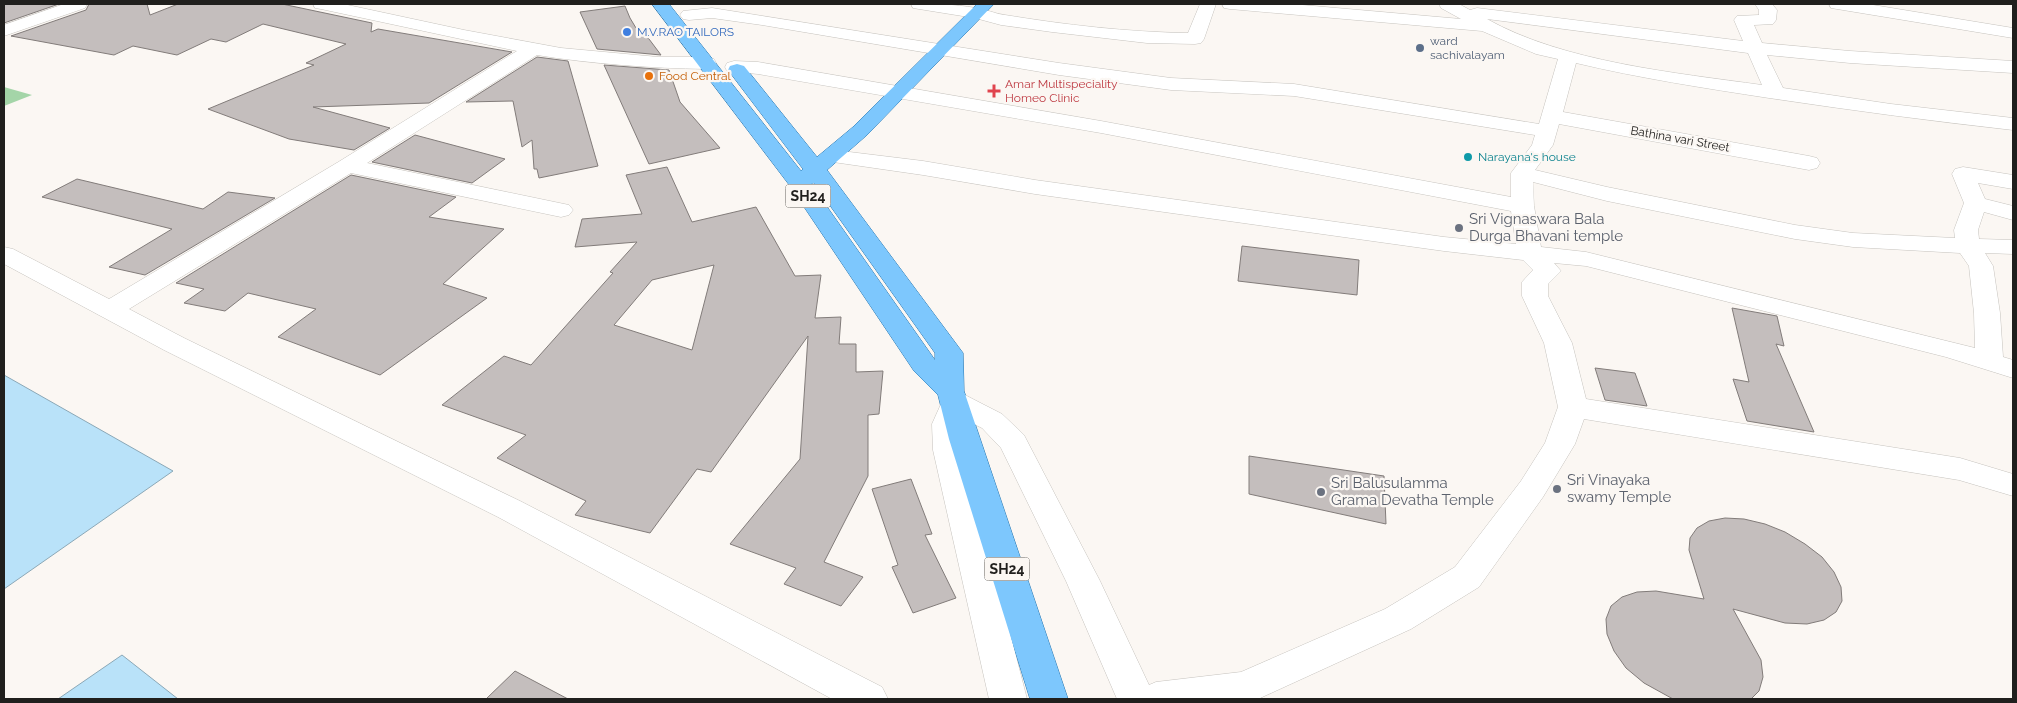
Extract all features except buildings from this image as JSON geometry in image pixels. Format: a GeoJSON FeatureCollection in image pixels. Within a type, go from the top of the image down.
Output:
{"type":"FeatureCollection","features":[{"type":"Feature","properties":{"kind":"main road","name":"SH24"},"geometry":{"type":"LineString","coordinates":[[660,4],[707,63],[816,170]]}},
{"type":"Feature","properties":{"kind":"main road"},"geometry":{"type":"LineString","coordinates":[[816,170],[982,8]]}},
{"type":"Feature","properties":{"kind":"main road","name":"SH24"},"geometry":{"type":"LineString","coordinates":[[685,9],[816,170],[924,365],[953,396],[964,440],[1049,699]]}},
{"type":"Feature","properties":{"kind":"street"},"geometry":{"type":"LineString","coordinates":[[4,31],[80,4]]}},
{"type":"Feature","properties":{"kind":"street"},"geometry":{"type":"LineString","coordinates":[[321,4],[534,49],[672,64],[707,63]]}},
{"type":"Feature","properties":{"kind":"street"},"geometry":{"type":"LineString","coordinates":[[919,4],[982,8],[1002,20],[1052,27],[1147,38],[1195,39],[1208,4]]}},
{"type":"Feature","properties":{"kind":"street"},"geometry":{"type":"LineString","coordinates":[[1230,4],[1488,27]]}},
{"type":"Feature","properties":{"kind":"street"},"geometry":{"type":"LineString","coordinates":[[1763,4],[1768,10],[1766,20],[1743,20],[1775,93]]}},
{"type":"Feature","properties":{"kind":"street"},"geometry":{"type":"LineString","coordinates":[[1837,4],[2013,33]]}},
{"type":"Feature","properties":{"kind":"street"},"geometry":{"type":"LineString","coordinates":[[1453,7],[1488,27],[1542,50],[1615,67],[1891,110],[2013,124]]}},
{"type":"Feature","properties":{"kind":"street"},"geometry":{"type":"LineString","coordinates":[[1453,7],[1755,48],[1878,59],[2013,67]]}},
{"type":"Feature","properties":{"kind":"street","name":"Bathina vari Street"},"geometry":{"type":"LineString","coordinates":[[685,9],[942,48],[1060,69],[1172,84],[1294,90],[1478,118],[1548,123],[1809,162]]}},
{"type":"Feature","properties":{"kind":"street"},"geometry":{"type":"LineString","coordinates":[[109,310],[348,166],[534,49]]}},
{"type":"Feature","properties":{"kind":"street"},"geometry":{"type":"LineString","coordinates":[[1156,699],[1244,688],[1398,619],[1467,577],[1532,489],[1560,444],[1573,407],[1558,343],[1535,296],[1535,282],[1548,271],[1530,253],[1522,206],[1522,173],[1542,145],[1562,82],[1568,56]]}},
{"type":"Feature","properties":{"kind":"street"},"geometry":{"type":"LineString","coordinates":[[734,67],[758,68],[1110,128],[1522,206]]}},
{"type":"Feature","properties":{"kind":"street"},"geometry":{"type":"LineString","coordinates":[[348,166],[561,210]]}},
{"type":"Feature","properties":{"kind":"street"},"geometry":{"type":"LineString","coordinates":[[816,170],[922,168],[1035,187],[1444,244],[1595,262],[1954,351],[2001,366]]}},
{"type":"Feature","properties":{"kind":"street"},"geometry":{"type":"LineString","coordinates":[[1522,173],[1607,194],[1795,232],[1853,240],[2013,247]]}},
{"type":"Feature","properties":{"kind":"street"},"geometry":{"type":"LineString","coordinates":[[2001,366],[1986,313],[1981,266],[1968,246],[1966,230],[1975,204],[1963,174],[2013,182]]}},
{"type":"Feature","properties":{"kind":"street"},"geometry":{"type":"LineString","coordinates":[[1975,204],[2013,213]]}},
{"type":"Feature","properties":{"kind":"street"},"geometry":{"type":"LineString","coordinates":[[4,254],[174,344],[509,509],[869,699]]}},
{"type":"Feature","properties":{"kind":"street"},"geometry":{"type":"LineString","coordinates":[[1008,699],[948,450],[947,424],[953,396],[992,421],[1013,442],[1084,581],[1136,699]]}},
{"type":"Feature","properties":{"kind":"street"},"geometry":{"type":"LineString","coordinates":[[1573,407],[1960,469],[2013,485]]}},
{"type":"Feature","properties":{"kind":"green space"},"geometry":{"type":"Polygon","coordinates":[[[4,87],[32,95],[4,106],[4,87]]]}},
{"type":"Feature","properties":{"kind":"water"},"geometry":{"type":"Polygon","coordinates":[[[4,375],[173,471],[4,589],[4,375]]]}},
{"type":"Feature","properties":{"kind":"water"},"geometry":{"type":"Polygon","coordinates":[[[122,655],[178,699],[58,699],[122,655]]]}},
{"type":"Feature","properties":{"kind":"place","name":"M.V.RAO TAILORS"},"geometry":{"type":"Point","coordinates":[627,32]}},
{"type":"Feature","properties":{"kind":"place","name":"ward sachivalayam"},"geometry":{"type":"Point","coordinates":[1420,48]}},
{"type":"Feature","properties":{"kind":"place","name":"Food Central"},"geometry":{"type":"Point","coordinates":[649,76]}},
{"type":"Feature","properties":{"kind":"place","name":"Amar Multispeciality Homeo Clinic"},"geometry":{"type":"Point","coordinates":[994,91]}},
{"type":"Feature","properties":{"kind":"place","name":"Narayana's house"},"geometry":{"type":"Point","coordinates":[1468,157]}},
{"type":"Feature","properties":{"kind":"place","name":"Sri Vignaswara Bala Durga Bhavani temple"},"geometry":{"type":"Point","coordinates":[1459,228]}},
{"type":"Feature","properties":{"kind":"place","name":"Sri Vinayaka swamy Temple"},"geometry":{"type":"Point","coordinates":[1557,489]}},
{"type":"Feature","properties":{"kind":"place","name":"Sri Balusulamma Grama Devatha Temple"},"geometry":{"type":"Point","coordinates":[1321,492]}}]}
